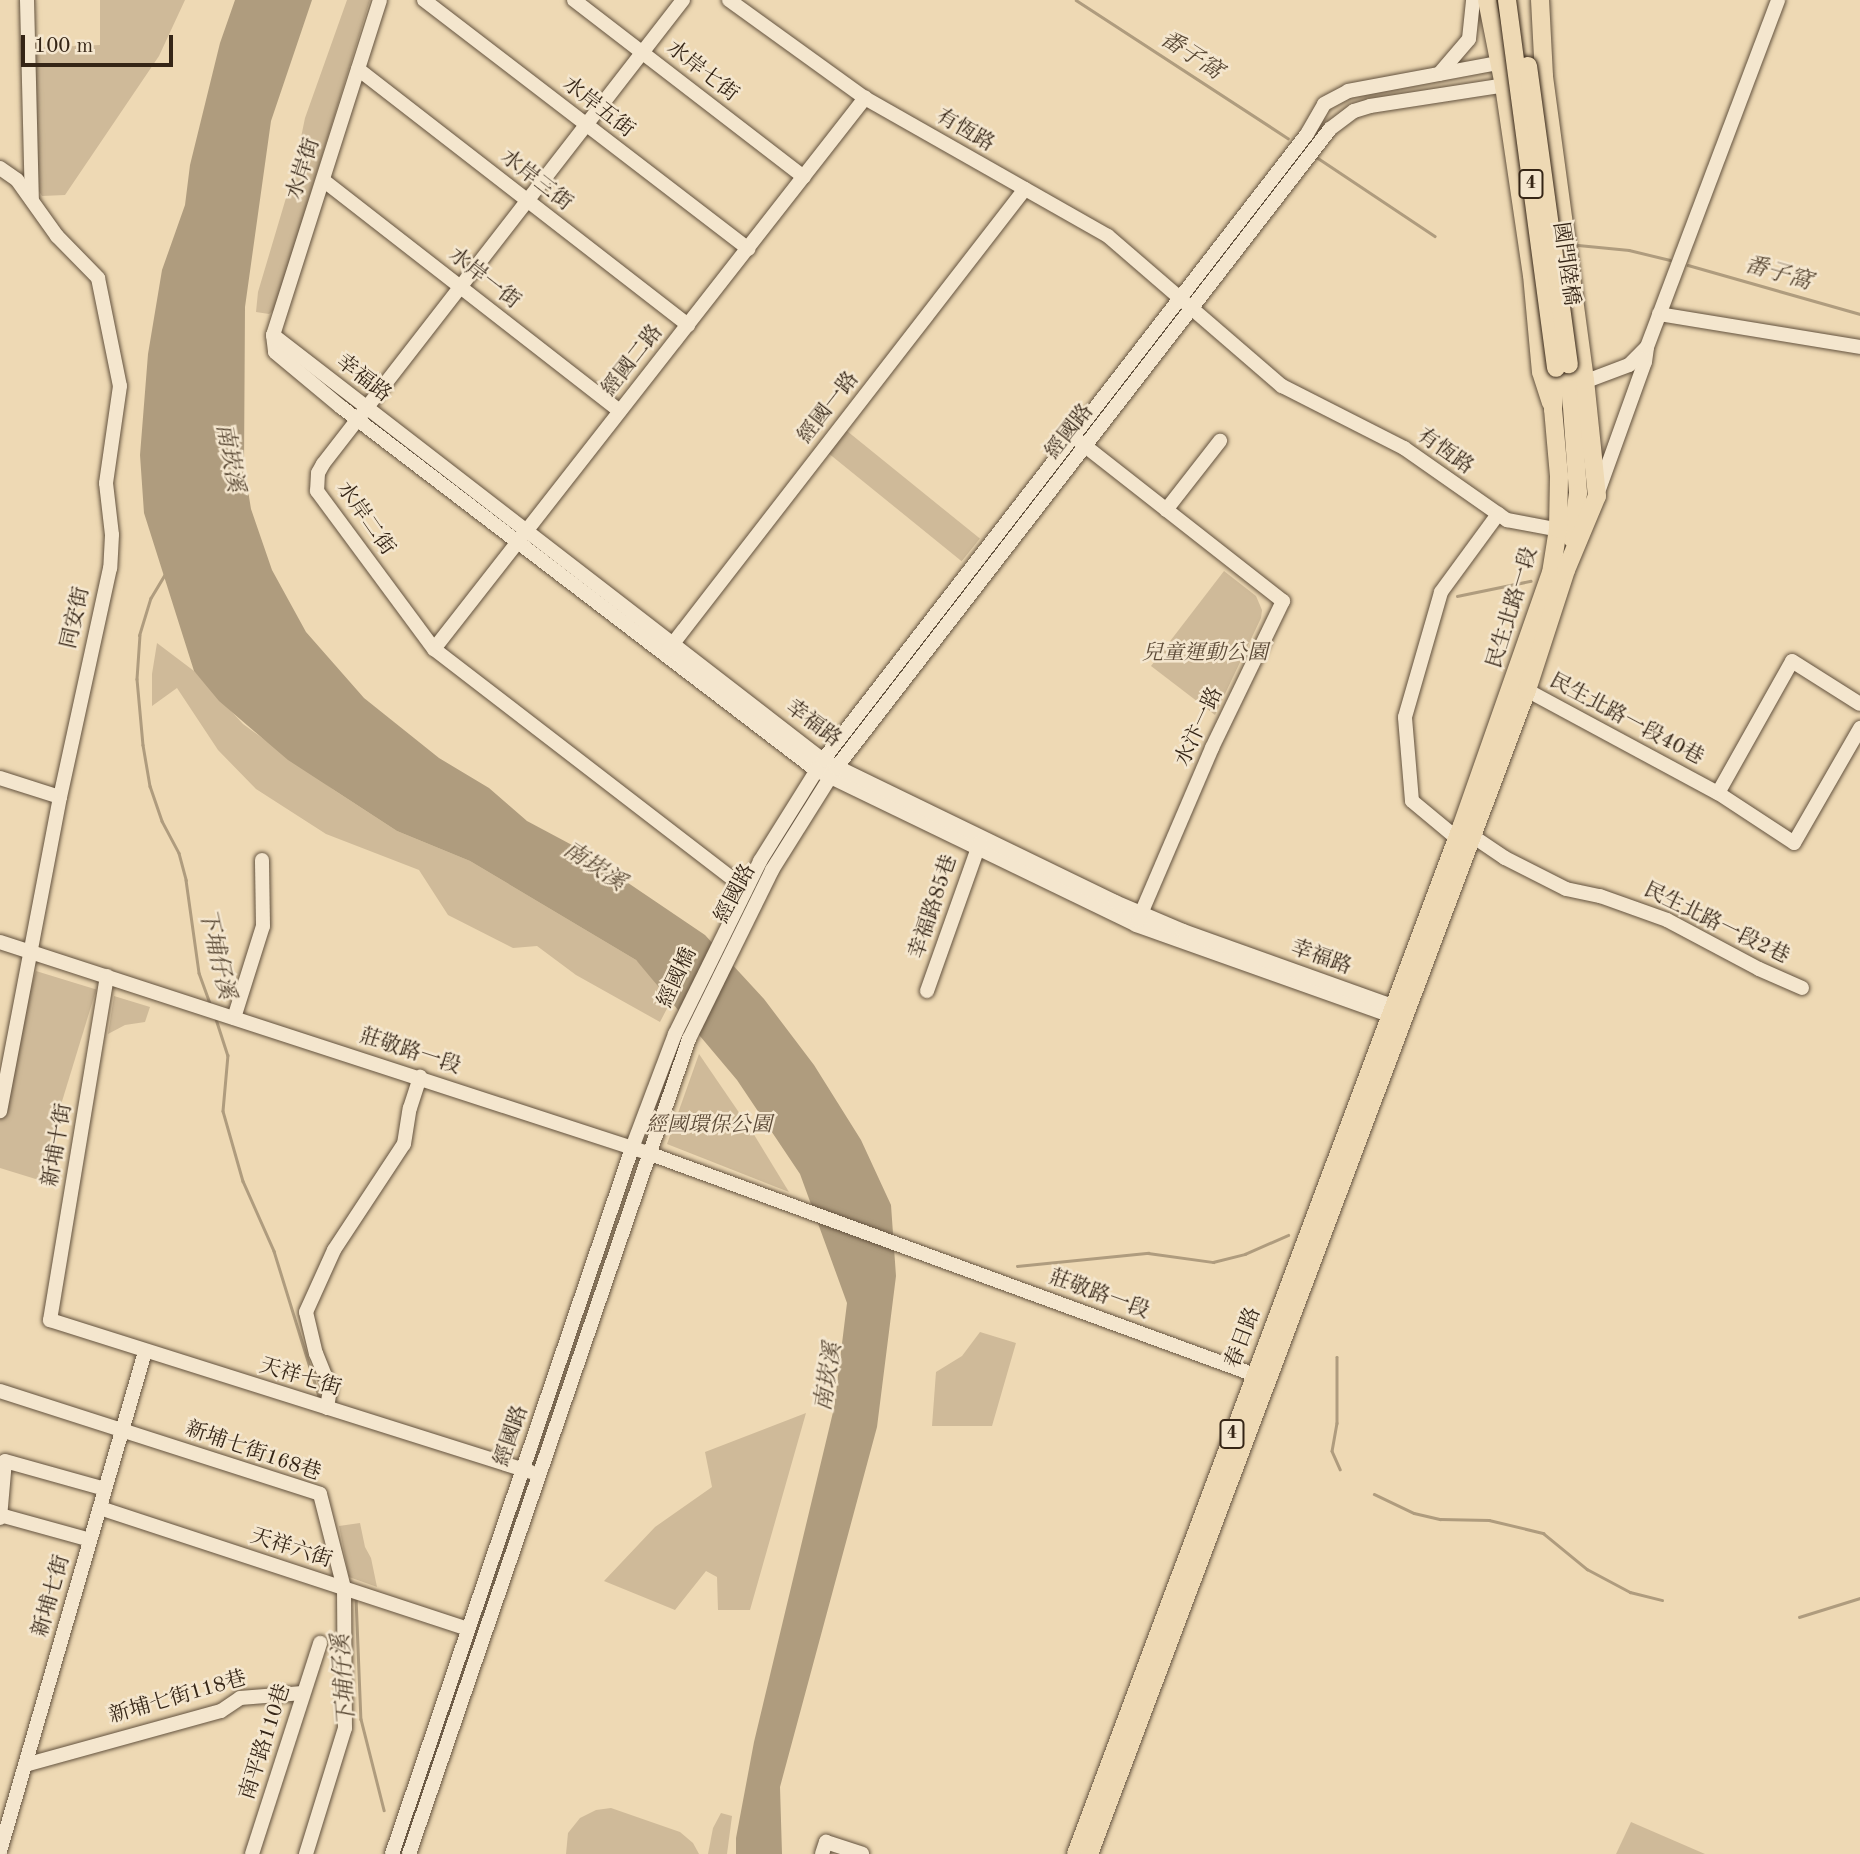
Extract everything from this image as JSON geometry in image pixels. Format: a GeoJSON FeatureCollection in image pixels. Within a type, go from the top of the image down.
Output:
{"type":"FeatureCollection","features":[{"type":"Feature","properties":{"kind":"main road","name":"4"},"geometry":{"type":"LineString","coordinates":[[1487,0],[1504,86],[1532,275],[1541,372],[1553,409]]}},
{"type":"Feature","properties":{"kind":"main road","name":"國門陸橋"},"geometry":{"type":"LineString","coordinates":[[1507,0],[1563,366]]}},
{"type":"Feature","properties":{"kind":"main road","name":"國門陸橋"},"geometry":{"type":"LineString","coordinates":[[1519,0],[1563,366]]}},
{"type":"Feature","properties":{"kind":"main road","name":"4"},"geometry":{"type":"LineString","coordinates":[[1540,0],[1544,76],[1578,383],[1597,496],[1571,532]]}},
{"type":"Feature","properties":{"kind":"main road","name":"4"},"geometry":{"type":"LineString","coordinates":[[1563,366],[1578,383],[1578,494],[1571,532]]}},
{"type":"Feature","properties":{"kind":"main road","name":"4"},"geometry":{"type":"LineString","coordinates":[[1553,409],[1563,366]]}},
{"type":"Feature","properties":{"kind":"main road","name":"民生北路一段"},"geometry":{"type":"LineString","coordinates":[[1464,838],[1566,570],[1571,532],[1558,491],[1553,409]]}},
{"type":"Feature","properties":{"kind":"main road"},"geometry":{"type":"LineString","coordinates":[[1558,491],[1597,496]]}},
{"type":"Feature","properties":{"kind":"main road","name":"民生北路一段"},"geometry":{"type":"LineString","coordinates":[[1520,687],[1551,573],[1571,532]]}},
{"type":"Feature","properties":{"kind":"main road","name":"春日路"},"geometry":{"type":"LineString","coordinates":[[1076,1854],[1464,838]]}},
{"type":"Feature","properties":{"kind":"main road","name":"春日路"},"geometry":{"type":"LineString","coordinates":[[1089,1854],[1260,1377]]}},
{"type":"Feature","properties":{"kind":"street"},"geometry":{"type":"LineString","coordinates":[[27,0],[32,200]]}},
{"type":"Feature","properties":{"kind":"street","name":"水岸街"},"geometry":{"type":"LineString","coordinates":[[275,352],[273,335],[380,0]]}},
{"type":"Feature","properties":{"kind":"street","name":"水岸五街"},"geometry":{"type":"LineString","coordinates":[[424,0],[748,249]]}},
{"type":"Feature","properties":{"kind":"street","name":"水岸七街"},"geometry":{"type":"LineString","coordinates":[[574,0],[804,177]]}},
{"type":"Feature","properties":{"kind":"street","name":"水岸二街"},"geometry":{"type":"LineString","coordinates":[[683,0],[323,464],[318,472],[317,491],[434,649],[744,888]]}},
{"type":"Feature","properties":{"kind":"street","name":"有恆路"},"geometry":{"type":"LineString","coordinates":[[729,0],[866,98],[1108,236],[1282,386],[1404,448],[1507,520],[1571,532]]}},
{"type":"Feature","properties":{"kind":"street"},"geometry":{"type":"LineString","coordinates":[[1438,75],[1469,39],[1473,0]]}},
{"type":"Feature","properties":{"kind":"street"},"geometry":{"type":"LineString","coordinates":[[1597,496],[1645,362],[1647,347],[1659,314],[1778,0]]}},
{"type":"Feature","properties":{"kind":"street","name":"經國路"},"geometry":{"type":"LineString","coordinates":[[718,941],[744,888],[820,765],[1307,134],[1324,104],[1348,91],[1498,63]]}},
{"type":"Feature","properties":{"kind":"street","name":"水岸三街"},"geometry":{"type":"LineString","coordinates":[[358,69],[688,325]]}},
{"type":"Feature","properties":{"kind":"street","name":"經國路"},"geometry":{"type":"LineString","coordinates":[[730,953],[772,870],[833,773],[1330,130],[1354,111],[1504,86],[1544,76]]}},
{"type":"Feature","properties":{"kind":"street","name":"經國二路"},"geometry":{"type":"LineString","coordinates":[[434,649],[866,98]]}},
{"type":"Feature","properties":{"kind":"street","name":"同安街"},"geometry":{"type":"LineString","coordinates":[[0,168],[17,180],[57,236],[97,278],[120,386],[106,483],[112,552],[60,797],[0,1111]]}},
{"type":"Feature","properties":{"kind":"street","name":"水岸一街"},"geometry":{"type":"LineString","coordinates":[[323,180],[620,411]]}},
{"type":"Feature","properties":{"kind":"street","name":"經國一路"},"geometry":{"type":"LineString","coordinates":[[669,648],[1026,189]]}},
{"type":"Feature","properties":{"kind":"street"},"geometry":{"type":"LineString","coordinates":[[1659,314],[1860,347]]}},
{"type":"Feature","properties":{"kind":"street","name":"幸福路"},"geometry":{"type":"LineString","coordinates":[[273,335],[362,414]]}},
{"type":"Feature","properties":{"kind":"street"},"geometry":{"type":"LineString","coordinates":[[1553,409],[1578,383],[1629,365],[1647,347]]}},
{"type":"Feature","properties":{"kind":"street","name":"幸福路"},"geometry":{"type":"LineString","coordinates":[[275,352],[362,414],[833,773],[1139,919],[1398,1013]]}},
{"type":"Feature","properties":{"kind":"street","name":"水汴一路"},"geometry":{"type":"LineString","coordinates":[[1073,437],[1283,601],[1212,748],[1139,919]]}},
{"type":"Feature","properties":{"kind":"street"},"geometry":{"type":"LineString","coordinates":[[1166,510],[1220,441]]}},
{"type":"Feature","properties":{"kind":"street","name":"民生北路一段2巷"},"geometry":{"type":"LineString","coordinates":[[1498,514],[1441,592],[1405,717],[1412,801],[1464,838],[1566,889],[1626,904],[1667,920],[1759,969],[1802,988]]}},
{"type":"Feature","properties":{"kind":"street","name":"民生北路一段40巷"},"geometry":{"type":"LineString","coordinates":[[1718,793],[1792,661],[1860,704]]}},
{"type":"Feature","properties":{"kind":"street","name":"民生北路一段40巷"},"geometry":{"type":"LineString","coordinates":[[1520,687],[1718,793],[1794,843],[1860,728]]}},
{"type":"Feature","properties":{"kind":"street"},"geometry":{"type":"LineString","coordinates":[[0,778],[60,797]]}},
{"type":"Feature","properties":{"kind":"street","name":"幸福路85巷"},"geometry":{"type":"LineString","coordinates":[[928,991],[979,843]]}},
{"type":"Feature","properties":{"kind":"street"},"geometry":{"type":"LineString","coordinates":[[230,1017],[263,926],[261,860]]}},
{"type":"Feature","properties":{"kind":"street","name":"經國橋"},"geometry":{"type":"LineString","coordinates":[[682,1036],[718,941]]}},
{"type":"Feature","properties":{"kind":"street","name":"莊敬路一段"},"geometry":{"type":"LineString","coordinates":[[0,942],[648,1153],[1260,1377]]}},
{"type":"Feature","properties":{"kind":"street","name":"經國橋"},"geometry":{"type":"LineString","coordinates":[[682,1036],[730,953]]}},
{"type":"Feature","properties":{"kind":"street","name":"新埔十街"},"geometry":{"type":"LineString","coordinates":[[50,1320],[107,976]]}},
{"type":"Feature","properties":{"kind":"street","name":"經國路"},"geometry":{"type":"LineString","coordinates":[[392,1854],[632,1148],[682,1036]]}},
{"type":"Feature","properties":{"kind":"street","name":"經國路"},"geometry":{"type":"LineString","coordinates":[[409,1854],[648,1153],[682,1036]]}},
{"type":"Feature","properties":{"kind":"street"},"geometry":{"type":"LineString","coordinates":[[322,1406],[331,1388],[316,1354],[306,1312],[334,1250],[404,1144],[410,1108],[420,1077]]}},
{"type":"Feature","properties":{"kind":"street","name":"天祥七街"},"geometry":{"type":"LineString","coordinates":[[50,1320],[538,1475]]}},
{"type":"Feature","properties":{"kind":"street","name":"新埔七街"},"geometry":{"type":"LineString","coordinates":[[0,1852],[145,1352]]}},
{"type":"Feature","properties":{"kind":"street"},"geometry":{"type":"LineString","coordinates":[[0,1391],[122,1430]]}},
{"type":"Feature","properties":{"kind":"street","name":"新埔七街168巷"},"geometry":{"type":"LineString","coordinates":[[122,1430],[320,1494],[352,1591]]}},
{"type":"Feature","properties":{"kind":"street"},"geometry":{"type":"LineString","coordinates":[[90,1540],[0,1516],[5,1461],[105,1489]]}},
{"type":"Feature","properties":{"kind":"street","name":"天祥六街"},"geometry":{"type":"LineString","coordinates":[[100,1507],[468,1629]]}},
{"type":"Feature","properties":{"kind":"street"},"geometry":{"type":"LineString","coordinates":[[306,1854],[345,1728],[352,1591]]}},
{"type":"Feature","properties":{"kind":"street","name":"南平路110巷"},"geometry":{"type":"LineString","coordinates":[[251,1854],[320,1643]]}},
{"type":"Feature","properties":{"kind":"street","name":"新埔七街118巷"},"geometry":{"type":"LineString","coordinates":[[25,1765],[221,1711],[240,1698],[303,1693]]}},
{"type":"Feature","properties":{"kind":"street"},"geometry":{"type":"LineString","coordinates":[[822,1854],[826,1842],[862,1854]]}},
{"type":"Feature","properties":{"kind":"green space"},"geometry":{"type":"Polygon","coordinates":[[[100,0],[185,0],[159,56],[65,195],[42,196],[39,191],[31,48],[100,45],[100,0]]]}},
{"type":"Feature","properties":{"kind":"green space"},"geometry":{"type":"Polygon","coordinates":[[[347,0],[370,0],[275,309],[269,314],[256,312],[258,292],[294,171],[305,118],[347,0]]]}},
{"type":"Feature","properties":{"kind":"green space"},"geometry":{"type":"Polygon","coordinates":[[[847,431],[980,539],[962,561],[829,454],[847,431]]]}},
{"type":"Feature","properties":{"kind":"green space","name":"兒童運動公園"},"geometry":{"type":"Polygon","coordinates":[[[1224,571],[1256,596],[1262,610],[1261,618],[1215,715],[1151,666],[1224,571]]]}},
{"type":"Feature","properties":{"kind":"green space"},"geometry":{"type":"Polygon","coordinates":[[[157,643],[194,671],[243,724],[334,790],[397,831],[470,861],[636,960],[672,999],[660,1022],[576,975],[537,946],[513,948],[448,915],[419,870],[326,834],[256,789],[218,750],[177,688],[152,706],[152,674],[157,643]]]}},
{"type":"Feature","properties":{"kind":"green space"},"geometry":{"type":"Polygon","coordinates":[[[36,971],[96,989],[38,1180],[0,1168],[0,1089],[36,971]]]}},
{"type":"Feature","properties":{"kind":"green space"},"geometry":{"type":"Polygon","coordinates":[[[114,996],[150,1007],[145,1022],[125,1025],[108,1034],[114,996]]]}},
{"type":"Feature","properties":{"kind":"green space","name":"經國環保公園"},"geometry":{"type":"Polygon","coordinates":[[[699,1054],[753,1133],[789,1192],[667,1144],[699,1054]]]}},
{"type":"Feature","properties":{"kind":"green space"},"geometry":{"type":"Polygon","coordinates":[[[980,1332],[1016,1343],[992,1426],[932,1426],[936,1372],[962,1356],[980,1332]]]}},
{"type":"Feature","properties":{"kind":"green space"},"geometry":{"type":"Polygon","coordinates":[[[806,1413],[750,1610],[718,1610],[717,1577],[706,1571],[675,1610],[604,1581],[655,1527],[712,1487],[705,1452],[806,1413]]]}},
{"type":"Feature","properties":{"kind":"green space"},"geometry":{"type":"Polygon","coordinates":[[[360,1523],[377,1587],[349,1577],[339,1526],[360,1523]]]}},
{"type":"Feature","properties":{"kind":"green space"},"geometry":{"type":"Polygon","coordinates":[[[611,1808],[680,1832],[693,1843],[699,1854],[566,1854],[568,1833],[580,1818],[596,1810],[611,1808]]]}},
{"type":"Feature","properties":{"kind":"green space"},"geometry":{"type":"Polygon","coordinates":[[[721,1813],[732,1816],[727,1854],[708,1854],[713,1828],[721,1813]]]}},
{"type":"Feature","properties":{"kind":"green space"},"geometry":{"type":"Polygon","coordinates":[[[1631,1822],[1705,1854],[1616,1854],[1631,1822]]]}},
{"type":"Feature","properties":{"kind":"water","name":"南崁溪"},"geometry":{"type":"Polygon","coordinates":[[[235,0],[312,0],[271,121],[245,307],[244,466],[251,509],[272,570],[306,632],[364,698],[439,758],[489,788],[527,821],[572,845],[705,935],[764,999],[814,1065],[861,1140],[891,1205],[896,1276],[877,1427],[780,1787],[782,1854],[736,1854],[736,1838],[754,1742],[834,1408],[847,1303],[800,1174],[737,1080],[636,960],[470,861],[397,831],[288,760],[219,701],[194,671],[144,513],[140,455],[148,354],[162,270],[185,205],[190,165],[220,43],[235,0]]]}},
{"type":"Feature","properties":{"kind":"waterway","name":"番子窩"},"geometry":{"type":"LineString","coordinates":[[1076,0],[1288,138]]}},
{"type":"Feature","properties":{"kind":"waterway","name":"番子窩"},"geometry":{"type":"LineString","coordinates":[[1315,156],[1435,236]]}},
{"type":"Feature","properties":{"kind":"waterway","name":"番子窩"},"geometry":{"type":"LineString","coordinates":[[1578,245],[1629,250],[1670,260]]}},
{"type":"Feature","properties":{"kind":"waterway","name":"番子窩"},"geometry":{"type":"LineString","coordinates":[[1688,265],[1860,314]]}},
{"type":"Feature","properties":{"kind":"waterway","name":"下埔仔溪"},"geometry":{"type":"LineString","coordinates":[[165,575],[151,598],[140,635],[137,679],[143,745],[150,786],[162,821],[179,853],[186,880],[199,973],[211,1006]]}},
{"type":"Feature","properties":{"kind":"waterway"},"geometry":{"type":"LineString","coordinates":[[1457,596],[1530,581]]}},
{"type":"Feature","properties":{"kind":"waterway","name":"下埔仔溪"},"geometry":{"type":"LineString","coordinates":[[216,1019],[228,1055],[223,1111],[243,1181],[274,1251],[320,1400]]}},
{"type":"Feature","properties":{"kind":"waterway"},"geometry":{"type":"LineString","coordinates":[[1017,1266],[1148,1253],[1213,1262],[1245,1254],[1288,1235]]}},
{"type":"Feature","properties":{"kind":"waterway"},"geometry":{"type":"LineString","coordinates":[[1337,1357],[1337,1423],[1332,1451],[1340,1469]]}},
{"type":"Feature","properties":{"kind":"waterway"},"geometry":{"type":"LineString","coordinates":[[1374,1494],[1414,1513],[1440,1519],[1489,1520],[1543,1533],[1587,1569],[1630,1592],[1662,1600]]}},
{"type":"Feature","properties":{"kind":"waterway","name":"下埔仔溪"},"geometry":{"type":"LineString","coordinates":[[356,1597],[361,1719],[384,1810]]}},
{"type":"Feature","properties":{"kind":"waterway"},"geometry":{"type":"LineString","coordinates":[[1799,1617],[1860,1598]]}}]}
